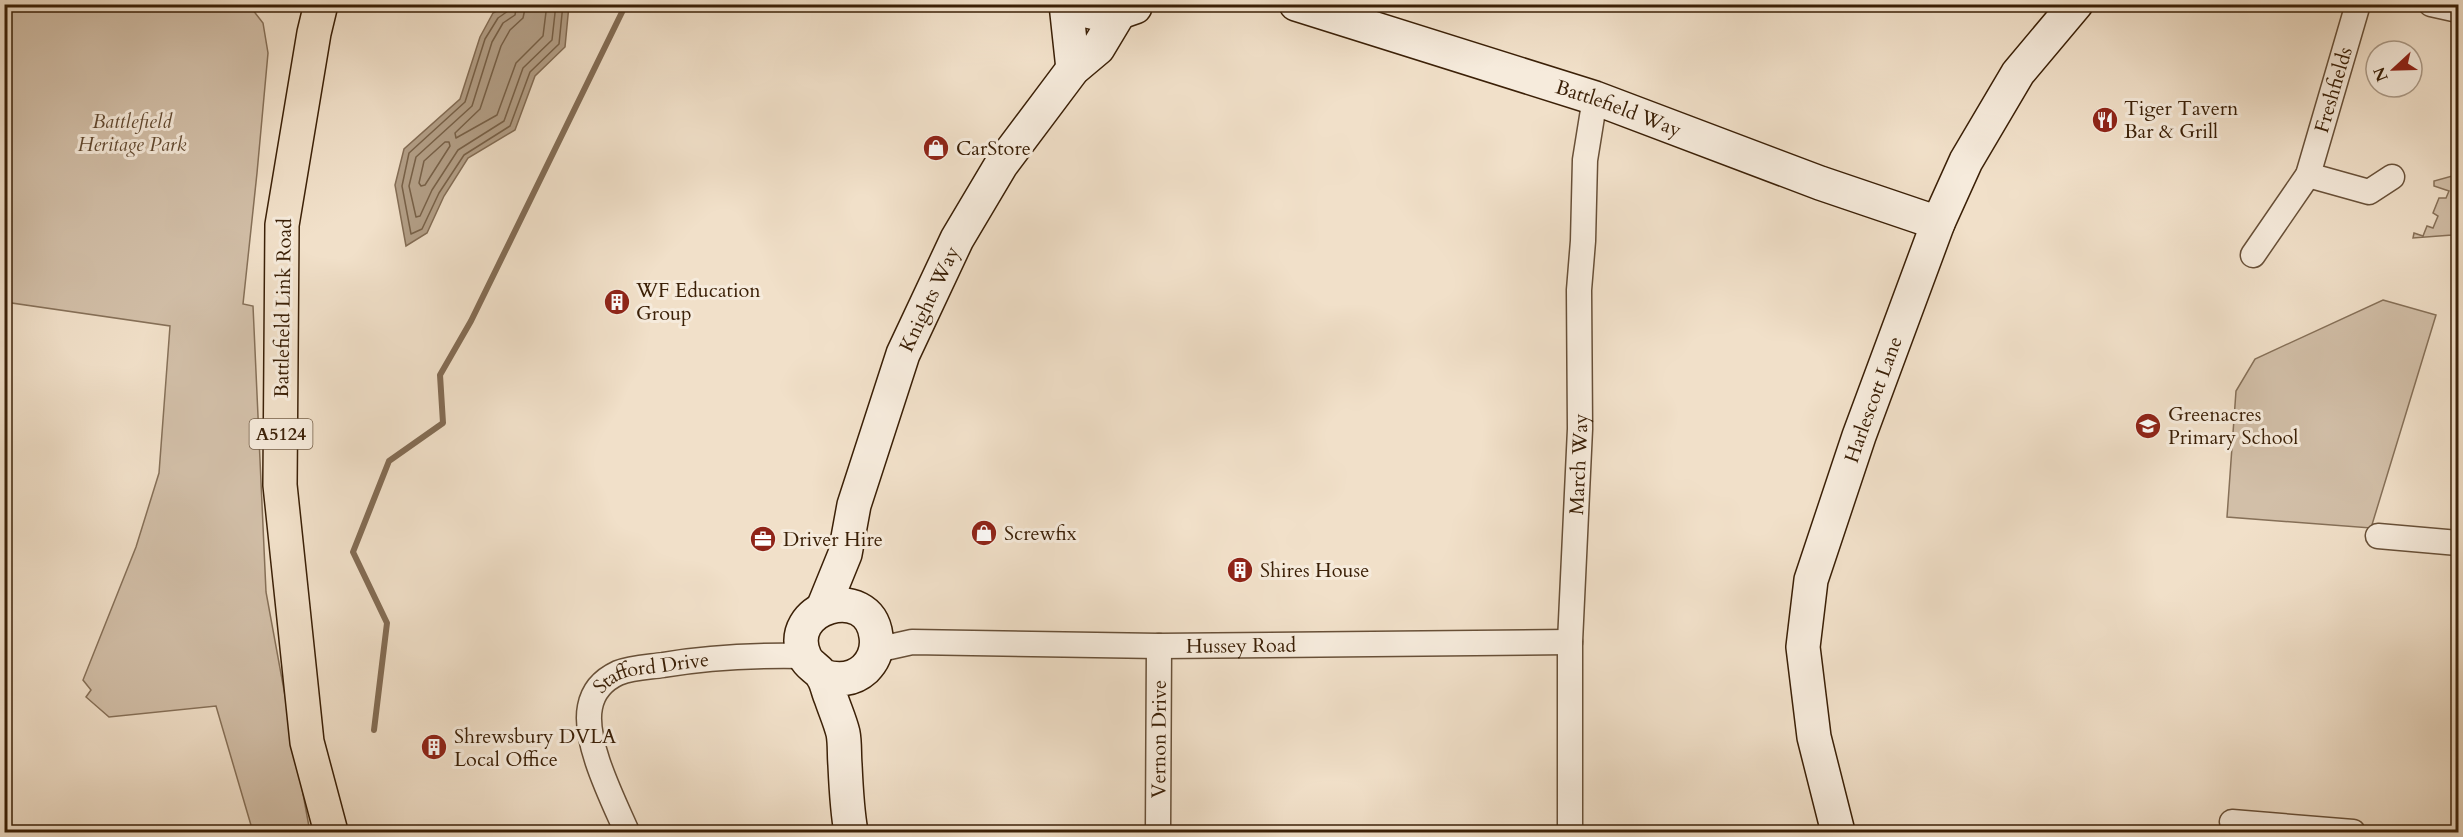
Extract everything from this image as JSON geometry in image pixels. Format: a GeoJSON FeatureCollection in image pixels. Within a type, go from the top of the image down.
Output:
{"type":"FeatureCollection","features":[{"type":"Feature","properties":{"kind":"main road","name":"Battlefield Link Road"},"geometry":{"type":"LineString","coordinates":[[313,14],[282,225],[280,485],[307,742],[331,832]]}},
{"type":"Feature","properties":{"kind":"street"},"geometry":{"type":"LineString","coordinates":[[1066,4],[1073,69]]}},
{"type":"Feature","properties":{"kind":"street"},"geometry":{"type":"LineString","coordinates":[[1072,4],[1082,10],[1101,15],[1129,9]]}},
{"type":"Feature","properties":{"kind":"street","name":"Battlefield Way"},"geometry":{"type":"LineString","coordinates":[[1296,4],[1595,98],[1820,183],[1938,223]]}},
{"type":"Feature","properties":{"kind":"street","name":"Harlescott Lane"},"geometry":{"type":"LineString","coordinates":[[1838,832],[1814,737],[1805,669],[1803,647],[1811,580],[1859,436],[1938,223],[1966,161],[2018,73],[2076,4]]}},
{"type":"Feature","properties":{"kind":"street","name":"Freshfields"},"geometry":{"type":"LineString","coordinates":[[2253,255],[2308,175],[2358,4]]}},
{"type":"Feature","properties":{"kind":"street"},"geometry":{"type":"LineString","coordinates":[[2431,4],[2458,10]]}},
{"type":"Feature","properties":{"kind":"street","name":"Knights Way"},"geometry":{"type":"LineString","coordinates":[[829,632],[854,505],[903,354],[957,238],[1001,165],[1073,69],[1098,48],[1129,9]]}},
{"type":"Feature","properties":{"kind":"street","name":"March Way"},"geometry":{"type":"LineString","coordinates":[[1570,832],[1570,642],[1580,429],[1580,290],[1584,241],[1585,160],[1595,98]]}},
{"type":"Feature","properties":{"kind":"street"},"geometry":{"type":"LineString","coordinates":[[2308,175],[2372,199],[2392,177]]}},
{"type":"Feature","properties":{"kind":"street"},"geometry":{"type":"LineString","coordinates":[[2378,536],[2458,543]]}},
{"type":"Feature","properties":{"kind":"street"},"geometry":{"type":"LineString","coordinates":[[829,632],[875,630],[868,662],[843,734]]}},
{"type":"Feature","properties":{"kind":"street"},"geometry":{"type":"LineString","coordinates":[[829,632],[832,679],[847,679],[868,662]]}},
{"type":"Feature","properties":{"kind":"street"},"geometry":{"type":"LineString","coordinates":[[829,632],[843,734],[850,832]]}},
{"type":"Feature","properties":{"kind":"street","name":"Hussey Road"},"geometry":{"type":"LineString","coordinates":[[829,632],[912,642],[1160,646],[1570,642]]}},
{"type":"Feature","properties":{"kind":"street","name":"Stafford Drive"},"geometry":{"type":"LineString","coordinates":[[627,832],[593,748],[589,730],[589,708],[601,684],[619,673],[638,668],[751,655],[829,632]]}},
{"type":"Feature","properties":{"kind":"street","name":"Hussey Road"},"geometry":{"type":"LineString","coordinates":[[868,662],[912,642]]}},
{"type":"Feature","properties":{"kind":"street","name":"Vernon Drive"},"geometry":{"type":"LineString","coordinates":[[1158,832],[1160,646]]}},
{"type":"Feature","properties":{"kind":"street"},"geometry":{"type":"LineString","coordinates":[[2232,822],[2351,832]]}},
{"type":"Feature","properties":{"kind":"green space","name":"Battlefield Heritage Park"},"geometry":{"type":"Polygon","coordinates":[[[4,5],[249,5],[263,23],[268,53],[243,304],[253,306],[266,592],[310,832],[253,832],[216,706],[109,717],[86,697],[91,690],[83,680],[136,547],[159,473],[170,326],[5,302],[4,5]]]}},
{"type":"Feature","properties":{"kind":"green space"},"geometry":{"type":"Polygon","coordinates":[[[2458,168],[2458,218],[2452,235],[2413,238],[2414,233],[2423,236],[2427,226],[2433,228],[2438,216],[2433,213],[2439,198],[2446,198],[2449,191],[2434,186],[2434,181],[2456,175],[2454,169],[2458,168]]]}},
{"type":"Feature","properties":{"kind":"green space"},"geometry":{"type":"Polygon","coordinates":[[[2383,300],[2436,315],[2371,528],[2227,517],[2236,391],[2255,359],[2383,300]]]}},
{"type":"Feature","properties":{"kind":"water"},"geometry":{"type":"Polygon","coordinates":[[[508,5],[569,5],[565,47],[535,76],[515,130],[468,158],[444,196],[427,233],[406,246],[395,185],[404,149],[460,99],[480,37],[493,13],[508,5]]]}},
{"type":"Feature","properties":{"kind":"waterway"},"geometry":{"type":"LineString","coordinates":[[374,730],[387,623],[353,552],[389,461],[443,423],[440,375],[471,321],[626,4]]}},
{"type":"Feature","properties":{"kind":"place","name":"Tiger Tavern Bar & Grill"},"geometry":{"type":"Point","coordinates":[2105,120]}},
{"type":"Feature","properties":{"kind":"place","name":"CarStore"},"geometry":{"type":"Point","coordinates":[936,148]}},
{"type":"Feature","properties":{"kind":"place","name":"WF Education Group"},"geometry":{"type":"Point","coordinates":[617,302]}},
{"type":"Feature","properties":{"kind":"place","name":"Greenacres Primary School"},"geometry":{"type":"Point","coordinates":[2148,426]}},
{"type":"Feature","properties":{"kind":"place","name":"Screwfix"},"geometry":{"type":"Point","coordinates":[984,533]}},
{"type":"Feature","properties":{"kind":"place","name":"Driver Hire"},"geometry":{"type":"Point","coordinates":[763,539]}},
{"type":"Feature","properties":{"kind":"place","name":"Shires House"},"geometry":{"type":"Point","coordinates":[1240,570]}},
{"type":"Feature","properties":{"kind":"place","name":"Shrewsbury DVLA Local Office"},"geometry":{"type":"Point","coordinates":[434,747]}}]}
